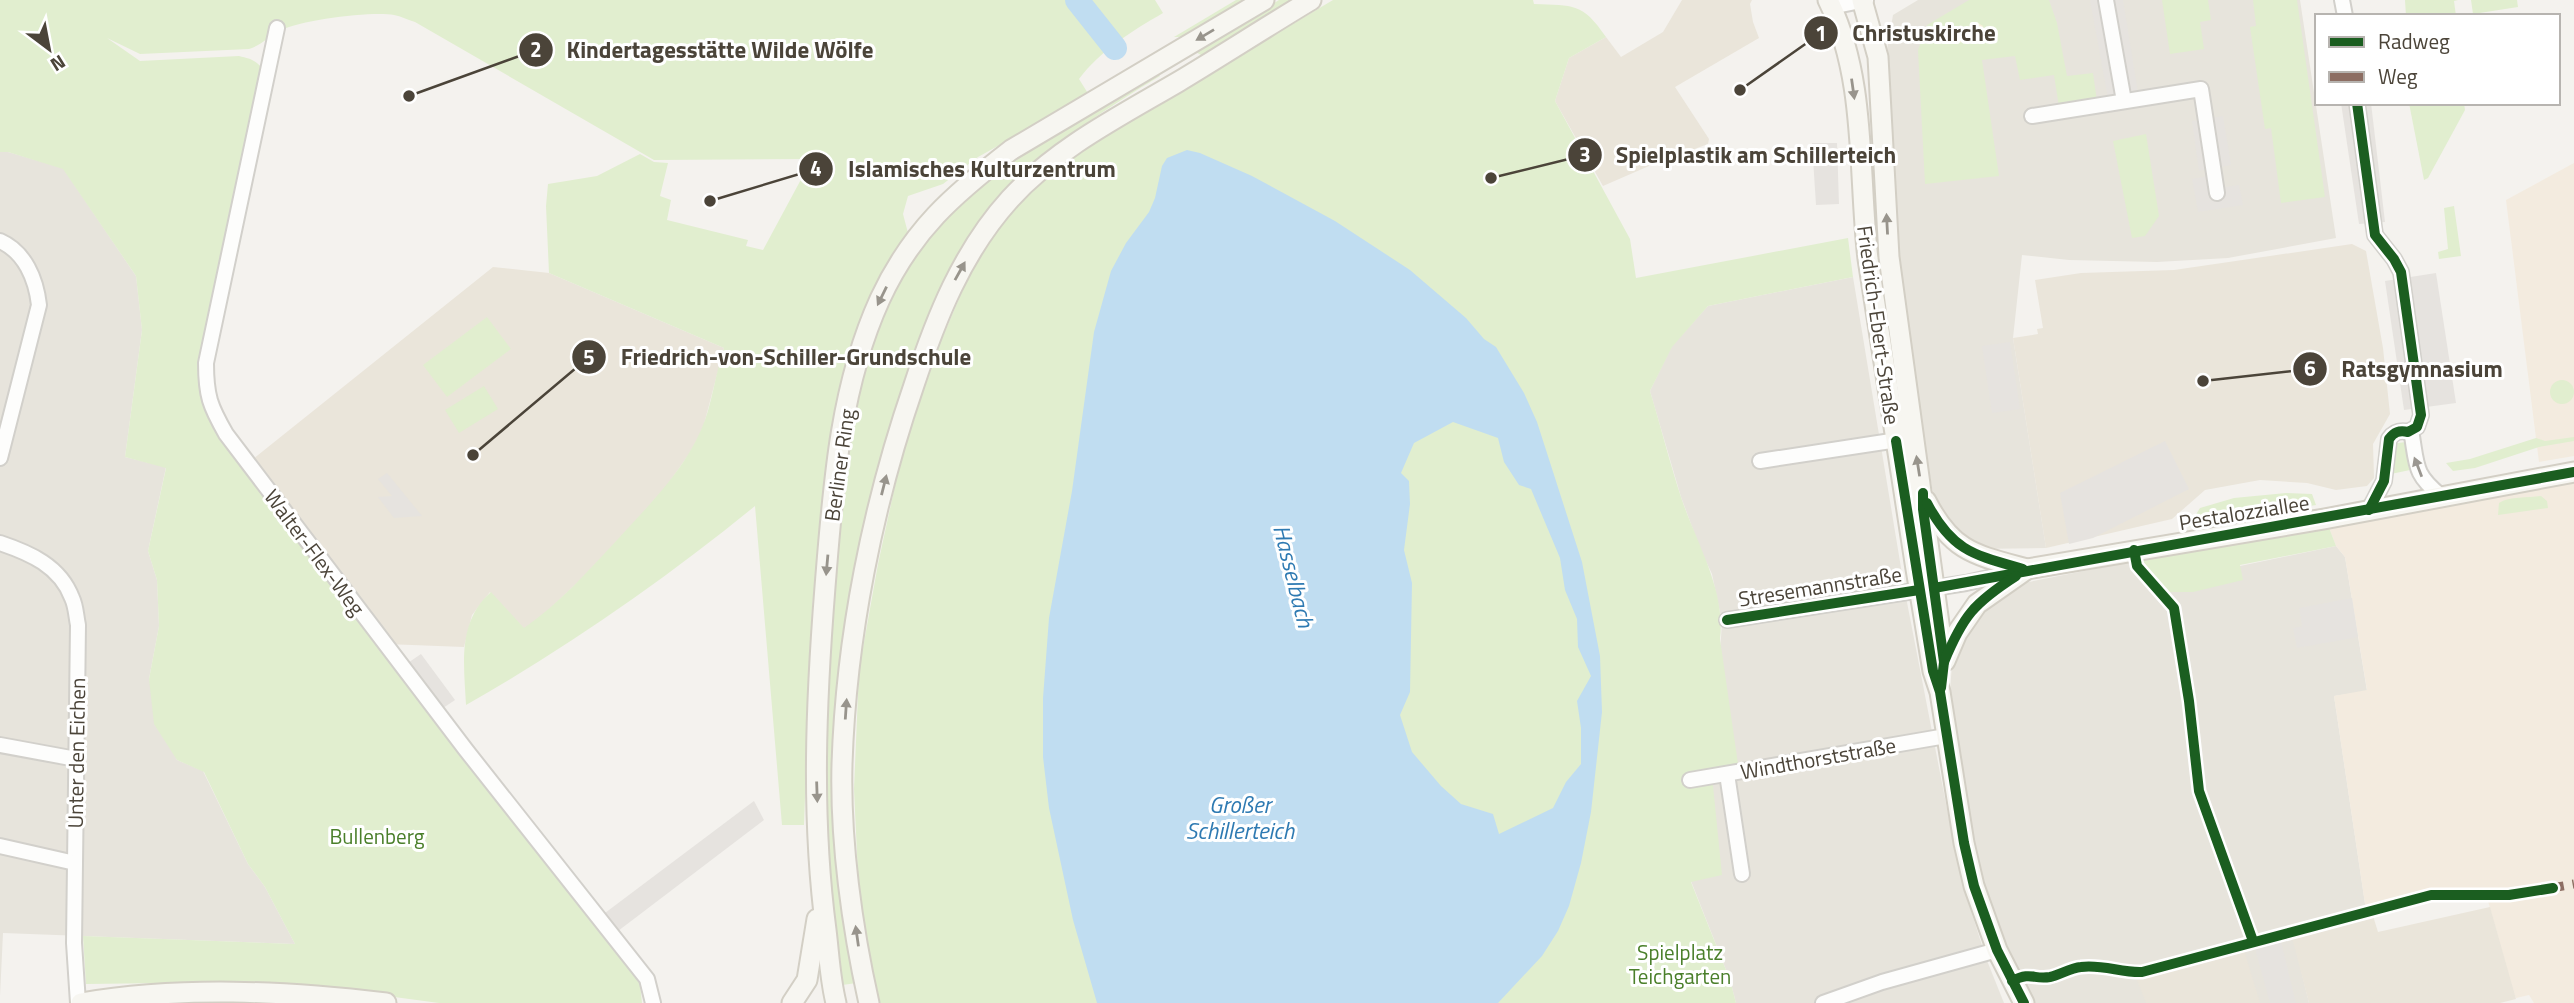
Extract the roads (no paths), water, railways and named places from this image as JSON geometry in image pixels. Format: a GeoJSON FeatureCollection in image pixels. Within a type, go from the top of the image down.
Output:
{"type":"FeatureCollection","features":[{"type":"Feature","properties":{"kind":"street","name":"Berliner Ring"},"geometry":{"type":"LineString","coordinates":[[836,1003],[821,891],[816,772],[817,687],[835,474],[847,401],[859,351],[880,298],[915,239],[942,206],[977,177],[1012,150],[1264,0]]}},
{"type":"Feature","properties":{"kind":"street","name":"Berliner Ring"},"geometry":{"type":"LineString","coordinates":[[869,1003],[859,955],[847,864],[842,765],[848,683],[863,581],[891,456],[926,349],[950,290],[981,234],[1012,197],[1059,155],[1311,0]]}},
{"type":"Feature","properties":{"kind":"street"},"geometry":{"type":"LineString","coordinates":[[2106,0],[2124,101]]}},
{"type":"Feature","properties":{"kind":"street"},"geometry":{"type":"LineString","coordinates":[[1829,3],[1864,1]]}},
{"type":"Feature","properties":{"kind":"street","name":"Friedrich-Ebert-Straße"},"geometry":{"type":"LineString","coordinates":[[1864,1],[1878,57],[1889,257],[1905,439],[1923,493],[1933,671],[1940,692],[1964,843],[1974,886],[1997,950],[2024,1003]]}},
{"type":"Feature","properties":{"kind":"street","name":"Friedrich-Ebert-Straße"},"geometry":{"type":"LineString","coordinates":[[1829,3],[1848,53],[1859,131],[1868,259],[1905,439],[1927,589],[1944,662],[1940,692]]}},
{"type":"Feature","properties":{"kind":"street","name":"Walter-Flex-Weg"},"geometry":{"type":"LineString","coordinates":[[277,28],[206,363],[206,391],[214,412],[226,434],[383,642],[648,979],[653,1003]]}},
{"type":"Feature","properties":{"kind":"street"},"geometry":{"type":"LineString","coordinates":[[2032,116],[2201,89],[2217,193]]}},
{"type":"Feature","properties":{"kind":"street"},"geometry":{"type":"LineString","coordinates":[[2357,105],[2375,235],[2401,272],[2421,415],[2417,426],[2408,432]]}},
{"type":"Feature","properties":{"kind":"street"},"geometry":{"type":"LineString","coordinates":[[0,241],[17,253],[26,265],[37,289],[39,305],[0,458]]}},
{"type":"Feature","properties":{"kind":"street"},"geometry":{"type":"LineString","coordinates":[[2369,510],[2384,481],[2389,439],[2401,430],[2412,436],[2417,470],[2427,484],[2441,496]]}},
{"type":"Feature","properties":{"kind":"street"},"geometry":{"type":"LineString","coordinates":[[1759,461],[1905,439]]}},
{"type":"Feature","properties":{"kind":"street","name":"Pestalozziallee"},"geometry":{"type":"LineString","coordinates":[[1927,589],[2574,472]]}},
{"type":"Feature","properties":{"kind":"street"},"geometry":{"type":"LineString","coordinates":[[1923,493],[1938,523],[1957,544],[1980,556],[2027,569]]}},
{"type":"Feature","properties":{"kind":"street","name":"Unter den Eichen"},"geometry":{"type":"LineString","coordinates":[[0,544],[26,552],[53,568],[72,597],[78,625],[74,943],[79,1003]]}},
{"type":"Feature","properties":{"kind":"street"},"geometry":{"type":"LineString","coordinates":[[1944,662],[1956,633],[1977,604],[2027,569]]}},
{"type":"Feature","properties":{"kind":"street","name":"Stresemannstraße"},"geometry":{"type":"LineString","coordinates":[[1727,620],[1927,589]]}},
{"type":"Feature","properties":{"kind":"street","name":"Windthorststraße"},"geometry":{"type":"LineString","coordinates":[[1690,780],[1946,736]]}},
{"type":"Feature","properties":{"kind":"street"},"geometry":{"type":"LineString","coordinates":[[0,745],[76,759]]}},
{"type":"Feature","properties":{"kind":"street"},"geometry":{"type":"LineString","coordinates":[[1727,774],[1742,874]]}},
{"type":"Feature","properties":{"kind":"street"},"geometry":{"type":"LineString","coordinates":[[0,846],[75,863]]}},
{"type":"Feature","properties":{"kind":"street"},"geometry":{"type":"LineString","coordinates":[[792,1003],[807,980],[821,891]]}},
{"type":"Feature","properties":{"kind":"street"},"geometry":{"type":"LineString","coordinates":[[1823,1003],[1882,982],[1997,950]]}},
{"type":"Feature","properties":{"kind":"street"},"geometry":{"type":"LineString","coordinates":[[79,1003],[178,991],[327,996],[386,1003]]}},
{"type":"Feature","properties":{"kind":"water","name":"Großer Schillerteich"},"geometry":{"type":"Polygon","coordinates":[[[1187,150],[1252,176],[1335,221],[1410,270],[1496,347],[1524,393],[1537,422],[1582,562],[1600,656],[1602,712],[1591,812],[1569,906],[1558,931],[1542,956],[1498,1003],[1097,1003],[1073,920],[1049,808],[1043,757],[1043,698],[1049,618],[1072,491],[1094,332],[1111,271],[1126,243],[1149,212],[1162,166],[1167,158],[1187,150]],[[1453,422],[1414,443],[1401,473],[1409,481],[1410,504],[1404,550],[1412,583],[1410,692],[1400,715],[1412,752],[1441,786],[1461,804],[1493,814],[1499,834],[1553,808],[1566,782],[1581,764],[1581,728],[1577,701],[1591,676],[1578,647],[1577,619],[1565,590],[1560,558],[1531,489],[1519,485],[1504,462],[1498,438],[1453,422]]]}},
{"type":"Feature","properties":{"kind":"waterway","name":"Hasselbach"},"geometry":{"type":"LineString","coordinates":[[1077,0],[1115,48]]}},
{"type":"Feature","properties":{"kind":"place","name":"Christuskirche"},"geometry":{"type":"Point","coordinates":[1740,90]}},
{"type":"Feature","properties":{"kind":"place","name":"Kindertagesstätte Wilde Wölfe"},"geometry":{"type":"Point","coordinates":[409,96]}},
{"type":"Feature","properties":{"kind":"place","name":"Spielplastik am Schillerteich"},"geometry":{"type":"Point","coordinates":[1491,178]}},
{"type":"Feature","properties":{"kind":"place","name":"Islamisches Kulturzentrum"},"geometry":{"type":"Point","coordinates":[710,201]}},
{"type":"Feature","properties":{"kind":"place","name":"Ratsgymnasium"},"geometry":{"type":"Point","coordinates":[2203,381]}},
{"type":"Feature","properties":{"kind":"place","name":"Friedrich-von-Schiller-Grundschule"},"geometry":{"type":"Point","coordinates":[473,455]}},
{"type":"Feature","properties":{"kind":"park label","name":"Bullenberg"},"geometry":{"type":"Point","coordinates":[377,836]}},
{"type":"Feature","properties":{"kind":"park label","name":"Spielplatz Teichgarten"},"geometry":{"type":"Point","coordinates":[1680,964]}}]}
